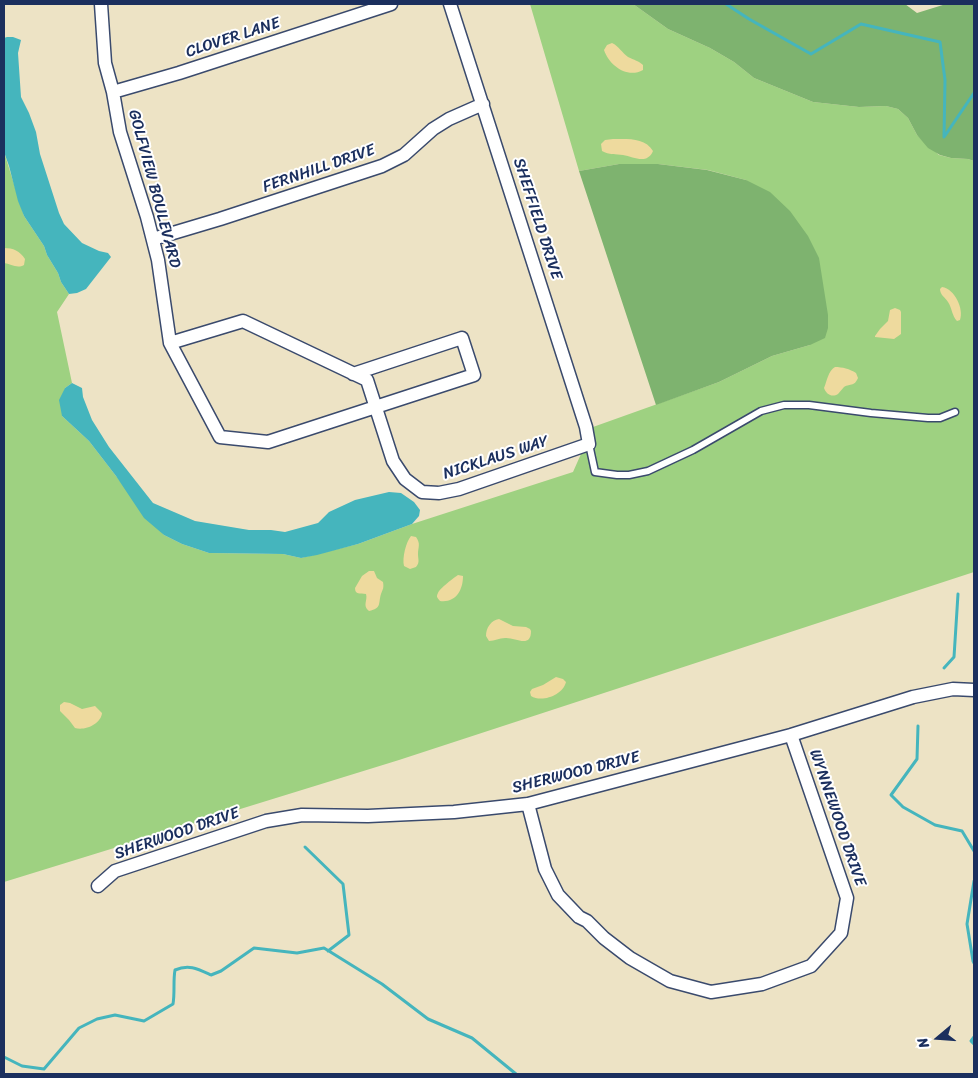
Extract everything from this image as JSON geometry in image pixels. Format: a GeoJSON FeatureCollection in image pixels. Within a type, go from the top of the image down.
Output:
{"type":"FeatureCollection","features":[{"type":"Feature","properties":{"kind":"street","name":"GOLFVIEW BOULEVARD"},"geometry":{"type":"LineString","coordinates":[[101,4],[105,63],[113,92],[120,132],[147,217],[158,260],[170,343],[220,437],[268,442],[474,375],[462,338],[354,374]]}},
{"type":"Feature","properties":{"kind":"street","name":"CLOVER LANE"},"geometry":{"type":"LineString","coordinates":[[113,92],[178,73],[391,4]]}},
{"type":"Feature","properties":{"kind":"street","name":"SHEFFIELD DRIVE"},"geometry":{"type":"LineString","coordinates":[[450,4],[586,427],[589,444]]}},
{"type":"Feature","properties":{"kind":"street","name":"FERNHILL DRIVE"},"geometry":{"type":"LineString","coordinates":[[153,239],[382,166],[404,155],[449,118],[483,104]]}},
{"type":"Feature","properties":{"kind":"street"},"geometry":{"type":"LineString","coordinates":[[170,343],[243,321],[367,380],[376,408]]}},
{"type":"Feature","properties":{"kind":"street","name":"NICKLAUS WAY"},"geometry":{"type":"LineString","coordinates":[[376,408],[393,461],[405,479],[422,492],[439,493],[459,489],[589,444]]}},
{"type":"Feature","properties":{"kind":"street","name":"SHERWOOD DRIVE"},"geometry":{"type":"LineString","coordinates":[[98,886],[115,871],[266,821],[302,815],[368,816],[454,812],[528,804],[791,735],[913,696],[953,689],[974,690]]}},
{"type":"Feature","properties":{"kind":"street","name":"WYNNEWOOD DRIVE"},"geometry":{"type":"LineString","coordinates":[[528,804],[545,869],[558,895],[604,938],[630,958],[670,981],[711,992],[762,984],[811,966],[841,933],[847,898],[791,735]]}},
{"type":"Feature","properties":{"kind":"lane"},"geometry":{"type":"LineString","coordinates":[[589,444],[595,472],[629,475],[648,471],[675,459],[761,411],[777,406],[792,404],[809,405],[928,418],[940,418],[955,412]]}},
{"type":"Feature","properties":{"kind":"green space"},"geometry":{"type":"Polygon","coordinates":[[[530,4],[633,4],[668,29],[710,48],[734,62],[754,78],[813,102],[859,107],[886,106],[898,109],[908,118],[917,135],[939,155],[974,161],[974,572],[399,760],[4,882],[4,152],[24,216],[44,246],[61,282],[69,294],[57,312],[72,383],[65,388],[62,416],[89,441],[164,535],[182,544],[209,553],[283,554],[301,558],[358,544],[412,524],[573,472],[593,427],[719,382],[772,356],[810,345],[746,180],[708,170],[658,164],[619,164],[579,171],[530,4]]]}},
{"type":"Feature","properties":{"kind":"green space"},"geometry":{"type":"Polygon","coordinates":[[[633,4],[905,4],[917,13],[946,4],[974,4],[974,161],[940,155],[928,148],[917,135],[908,118],[898,109],[886,106],[859,107],[813,102],[754,78],[734,62],[710,48],[668,29],[633,4]]]}},
{"type":"Feature","properties":{"kind":"green space"},"geometry":{"type":"Polygon","coordinates":[[[619,164],[658,164],[707,170],[746,180],[770,192],[790,211],[808,236],[819,258],[828,315],[828,328],[825,338],[810,345],[772,356],[719,382],[656,405],[579,171],[619,164]]]}},
{"type":"Feature","properties":{"kind":"sand"},"geometry":{"type":"Polygon","coordinates":[[[612,43],[628,57],[643,65],[643,70],[631,73],[625,72],[614,65],[606,56],[604,50],[607,45],[612,43]]]}},
{"type":"Feature","properties":{"kind":"sand"},"geometry":{"type":"Polygon","coordinates":[[[605,140],[640,141],[650,146],[653,151],[647,158],[640,159],[602,151],[601,144],[605,140]]]}},
{"type":"Feature","properties":{"kind":"sand"},"geometry":{"type":"Polygon","coordinates":[[[4,248],[19,252],[25,259],[24,265],[16,266],[4,263],[4,248]]]}},
{"type":"Feature","properties":{"kind":"sand"},"geometry":{"type":"Polygon","coordinates":[[[942,287],[951,291],[957,300],[961,310],[960,320],[957,321],[955,319],[947,300],[941,293],[940,289],[942,287]]]}},
{"type":"Feature","properties":{"kind":"sand"},"geometry":{"type":"Polygon","coordinates":[[[895,308],[901,312],[901,334],[894,339],[875,337],[888,321],[890,310],[895,308]]]}},
{"type":"Feature","properties":{"kind":"sand"},"geometry":{"type":"Polygon","coordinates":[[[835,367],[851,370],[856,373],[858,378],[854,384],[844,387],[836,395],[831,395],[824,388],[829,374],[835,367]]]}},
{"type":"Feature","properties":{"kind":"sand"},"geometry":{"type":"Polygon","coordinates":[[[411,536],[416,537],[419,546],[418,564],[410,569],[404,566],[404,559],[406,546],[411,536]]]}},
{"type":"Feature","properties":{"kind":"sand"},"geometry":{"type":"Polygon","coordinates":[[[369,571],[374,571],[377,578],[383,582],[383,588],[378,607],[369,611],[366,607],[366,594],[357,593],[355,588],[362,576],[369,571]]]}},
{"type":"Feature","properties":{"kind":"sand"},"geometry":{"type":"Polygon","coordinates":[[[458,575],[463,576],[462,586],[458,594],[450,600],[440,601],[437,596],[439,591],[458,575]]]}},
{"type":"Feature","properties":{"kind":"sand"},"geometry":{"type":"Polygon","coordinates":[[[499,619],[513,626],[530,629],[528,640],[522,641],[505,638],[489,641],[486,636],[488,627],[499,619]]]}},
{"type":"Feature","properties":{"kind":"sand"},"geometry":{"type":"Polygon","coordinates":[[[556,677],[566,682],[561,691],[541,699],[531,696],[530,692],[532,689],[556,677]]]}},
{"type":"Feature","properties":{"kind":"sand"},"geometry":{"type":"Polygon","coordinates":[[[64,702],[82,709],[95,706],[102,713],[101,717],[92,726],[75,728],[60,711],[60,705],[64,702]]]}},
{"type":"Feature","properties":{"kind":"water"},"geometry":{"type":"Polygon","coordinates":[[[4,38],[21,40],[18,53],[21,97],[36,132],[40,154],[64,224],[82,243],[108,253],[111,257],[86,289],[77,293],[69,294],[61,282],[44,246],[24,216],[4,152],[4,38]]]}},
{"type":"Feature","properties":{"kind":"water"},"geometry":{"type":"Polygon","coordinates":[[[72,383],[82,388],[83,397],[92,420],[109,447],[153,503],[195,521],[249,530],[285,532],[318,523],[329,512],[355,500],[389,492],[401,493],[414,502],[420,510],[419,516],[412,524],[358,544],[301,558],[283,554],[209,553],[182,544],[164,535],[144,518],[116,476],[89,441],[62,416],[59,400],[65,388],[72,383]]]}},
{"type":"Feature","properties":{"kind":"waterway"},"geometry":{"type":"LineString","coordinates":[[726,4],[811,54],[861,24],[940,42],[945,80],[944,137],[974,93]]}},
{"type":"Feature","properties":{"kind":"waterway"},"geometry":{"type":"LineString","coordinates":[[944,668],[954,657],[958,594]]}},
{"type":"Feature","properties":{"kind":"waterway"},"geometry":{"type":"LineString","coordinates":[[918,726],[917,759],[891,795],[903,807],[935,825],[962,831],[974,851]]}},
{"type":"Feature","properties":{"kind":"waterway"},"geometry":{"type":"LineString","coordinates":[[305,847],[343,884],[349,935],[328,951]]}},
{"type":"Feature","properties":{"kind":"waterway"},"geometry":{"type":"LineString","coordinates":[[974,881],[967,924],[974,963]]}},
{"type":"Feature","properties":{"kind":"waterway"},"geometry":{"type":"LineString","coordinates":[[4,1057],[22,1066],[44,1069],[79,1028],[97,1019],[115,1015],[144,1021],[173,1004],[175,970],[180,968],[193,968],[211,975],[221,971],[254,948],[297,953],[324,948],[382,984],[428,1019],[472,1038],[516,1074]]}},
{"type":"Feature","properties":{"kind":"waterway"},"geometry":{"type":"LineString","coordinates":[[974,1037],[971,1041],[974,1044]]}}]}
